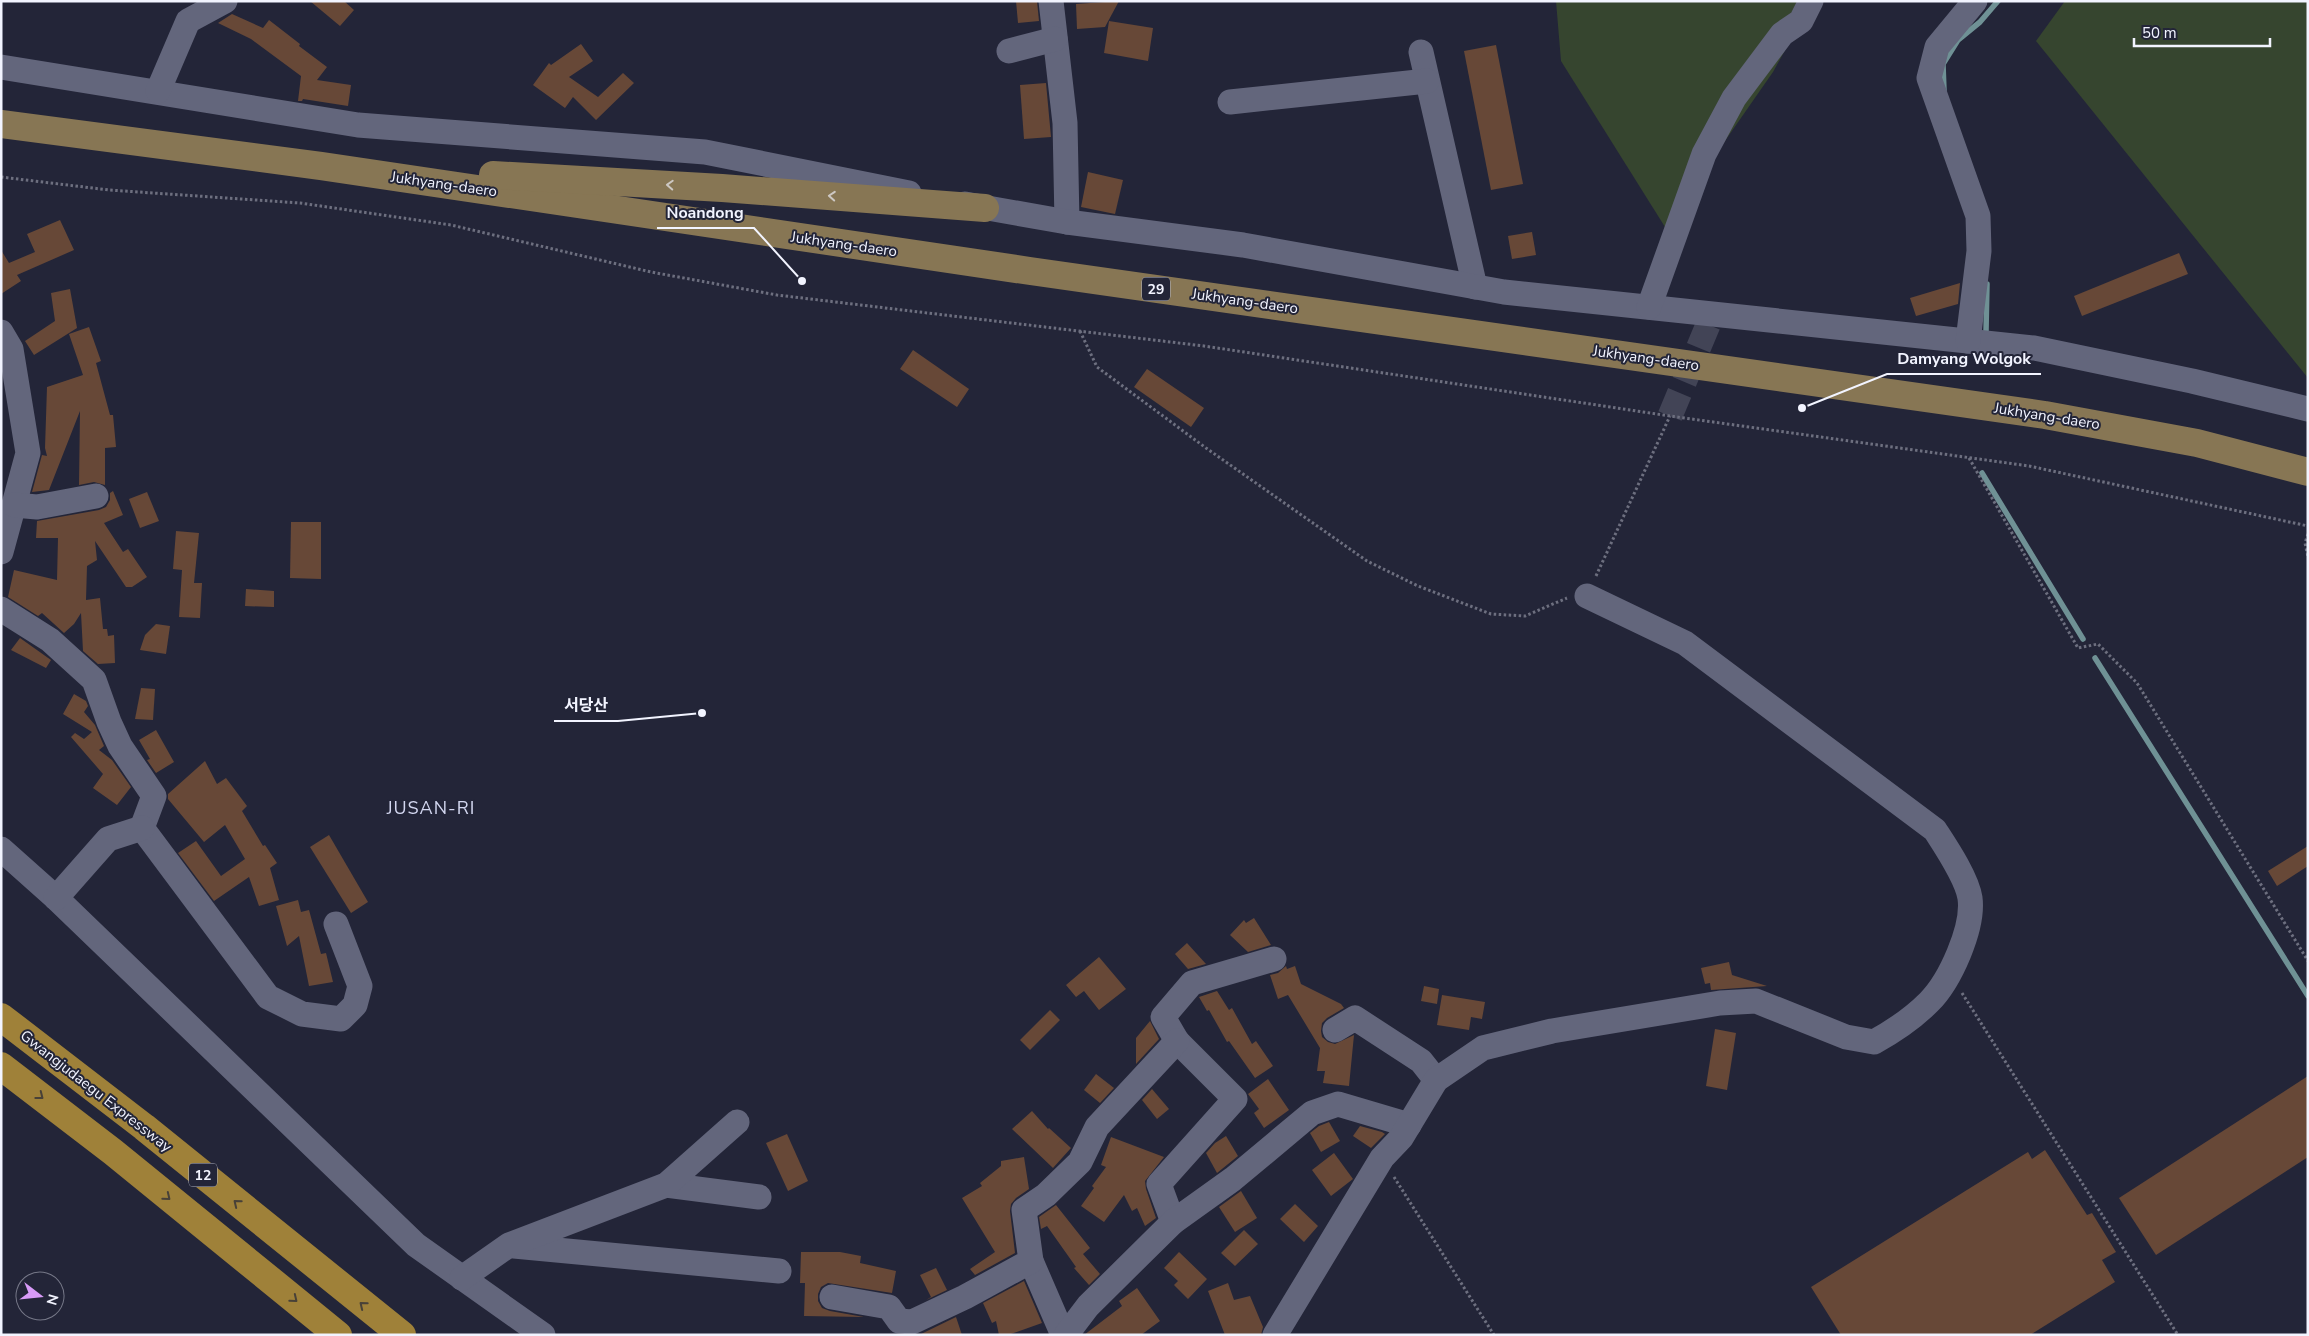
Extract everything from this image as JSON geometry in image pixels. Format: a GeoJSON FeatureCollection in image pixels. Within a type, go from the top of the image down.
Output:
{"type":"FeatureCollection","features":[{"type":"Feature","properties":{"kind":"highway","name":"Gwangjudaegu Expressway"},"geometry":{"type":"LineString","coordinates":[[1,1017],[144,1127],[402,1335]]}},
{"type":"Feature","properties":{"kind":"highway","name":"12"},"geometry":{"type":"LineString","coordinates":[[1,1066],[113,1152],[338,1335]]}},
{"type":"Feature","properties":{"kind":"main road","name":"Jukhyang-daero"},"geometry":{"type":"LineString","coordinates":[[1,124],[321,166],[1020,270],[2044,415],[2196,443],[2308,472]]}},
{"type":"Feature","properties":{"kind":"main road"},"geometry":{"type":"LineString","coordinates":[[321,166],[722,188],[986,208]]}},
{"type":"Feature","properties":{"kind":"street"},"geometry":{"type":"LineString","coordinates":[[158,92],[188,21],[225,1]]}},
{"type":"Feature","properties":{"kind":"street"},"geometry":{"type":"LineString","coordinates":[[1051,1],[1065,123],[1067,222]]}},
{"type":"Feature","properties":{"kind":"street"},"geometry":{"type":"LineString","coordinates":[[1649,307],[1704,154],[1734,98],[1782,34],[1801,21],[1811,1]]}},
{"type":"Feature","properties":{"kind":"street"},"geometry":{"type":"LineString","coordinates":[[1968,341],[1979,251],[1978,216],[1929,78],[1937,47],[1975,1]]}},
{"type":"Feature","properties":{"kind":"street"},"geometry":{"type":"LineString","coordinates":[[1009,51],[1055,39]]}},
{"type":"Feature","properties":{"kind":"street"},"geometry":{"type":"LineString","coordinates":[[1421,52],[1475,287]]}},
{"type":"Feature","properties":{"kind":"street"},"geometry":{"type":"LineString","coordinates":[[1,67],[358,126],[705,152],[986,208],[1067,222],[1243,245],[1504,292],[2034,348],[2192,381],[2308,409]]}},
{"type":"Feature","properties":{"kind":"street"},"geometry":{"type":"LineString","coordinates":[[1230,102],[1427,81]]}},
{"type":"Feature","properties":{"kind":"street"},"geometry":{"type":"LineString","coordinates":[[1,332],[11,349],[28,453],[1,552]]}},
{"type":"Feature","properties":{"kind":"street"},"geometry":{"type":"LineString","coordinates":[[14,504],[37,507],[96,496]]}},
{"type":"Feature","properties":{"kind":"street"},"geometry":{"type":"LineString","coordinates":[[1275,1335],[1382,1158],[1401,1138],[1436,1080],[1483,1048],[1552,1031],[1720,1003],[1756,1001],[1846,1037],[1874,1042],[1896,1030],[1930,1001],[1949,974],[1967,930],[1970,897],[1954,860],[1935,830],[1685,642],[1587,596]]}},
{"type":"Feature","properties":{"kind":"street"},"geometry":{"type":"LineString","coordinates":[[1,609],[50,640],[94,680],[120,746],[154,796],[142,828]]}},
{"type":"Feature","properties":{"kind":"street"},"geometry":{"type":"LineString","coordinates":[[56,898],[108,839],[142,828]]}},
{"type":"Feature","properties":{"kind":"street"},"geometry":{"type":"LineString","coordinates":[[142,828],[268,997],[302,1014],[341,1019],[355,1005],[360,986],[336,924]]}},
{"type":"Feature","properties":{"kind":"street"},"geometry":{"type":"LineString","coordinates":[[1,849],[56,898],[416,1245],[543,1335]]}},
{"type":"Feature","properties":{"kind":"street"},"geometry":{"type":"LineString","coordinates":[[1173,1222],[1159,1184],[1235,1100],[1177,1041],[1163,1017],[1192,983],[1274,958]]}},
{"type":"Feature","properties":{"kind":"street"},"geometry":{"type":"LineString","coordinates":[[1335,1030],[1355,1018],[1421,1061],[1436,1080]]}},
{"type":"Feature","properties":{"kind":"street"},"geometry":{"type":"LineString","coordinates":[[1177,1041],[1097,1127],[1080,1162],[1046,1195],[1024,1210],[1032,1261],[1064,1335],[1088,1306],[1173,1222],[1233,1179],[1312,1113],[1338,1104],[1409,1125]]}},
{"type":"Feature","properties":{"kind":"street"},"geometry":{"type":"LineString","coordinates":[[462,1278],[509,1245],[666,1185],[737,1122]]}},
{"type":"Feature","properties":{"kind":"street"},"geometry":{"type":"LineString","coordinates":[[666,1185],[759,1197]]}},
{"type":"Feature","properties":{"kind":"street"},"geometry":{"type":"LineString","coordinates":[[509,1245],[779,1271]]}},
{"type":"Feature","properties":{"kind":"street"},"geometry":{"type":"LineString","coordinates":[[832,1297],[889,1307],[898,1321],[912,1322],[965,1297],[1032,1261]]}},
{"type":"Feature","properties":{"kind":"path"},"geometry":{"type":"LineString","coordinates":[[1,177],[109,190],[300,203],[451,226],[651,272],[777,296],[1204,346],[1670,416],[2029,466],[2308,526]]}},
{"type":"Feature","properties":{"kind":"path"},"geometry":{"type":"LineString","coordinates":[[1080,331],[1097,367],[1206,448],[1367,561],[1418,586],[1491,614],[1526,616],[1562,598],[1587,596],[1670,416]]}},
{"type":"Feature","properties":{"kind":"path"},"geometry":{"type":"LineString","coordinates":[[1969,458],[2078,648],[2098,644],[2136,683],[2308,961]]}},
{"type":"Feature","properties":{"kind":"path"},"geometry":{"type":"LineString","coordinates":[[2308,534],[2305,543],[2308,557]]}},
{"type":"Feature","properties":{"kind":"path"},"geometry":{"type":"LineString","coordinates":[[1949,974],[2178,1335]]}},
{"type":"Feature","properties":{"kind":"path"},"geometry":{"type":"LineString","coordinates":[[1382,1158],[1494,1335]]}},
{"type":"Feature","properties":{"kind":"green space"},"geometry":{"type":"Polygon","coordinates":[[[1556,1],[1804,1],[1801,21],[1773,72],[1665,227],[1561,61],[1556,1]]]}},
{"type":"Feature","properties":{"kind":"green space"},"geometry":{"type":"Polygon","coordinates":[[[2065,1],[2308,1],[2308,378],[2036,41],[2065,1]]]}},
{"type":"Feature","properties":{"kind":"building"},"geometry":{"type":"Polygon","coordinates":[[[310,1],[344,1],[354,10],[340,26],[310,1]]]}},
{"type":"Feature","properties":{"kind":"building"},"geometry":{"type":"Polygon","coordinates":[[[1016,1],[1037,1],[1039,21],[1018,23],[1016,1]]]}},
{"type":"Feature","properties":{"kind":"building"},"geometry":{"type":"Polygon","coordinates":[[[1119,1],[1105,27],[1077,29],[1076,4],[1119,1]]]}},
{"type":"Feature","properties":{"kind":"building"},"geometry":{"type":"Polygon","coordinates":[[[232,14],[263,28],[269,20],[300,44],[299,46],[327,67],[317,80],[351,85],[348,106],[303,99],[298,101],[301,76],[251,39],[218,23],[232,14]]]}},
{"type":"Feature","properties":{"kind":"building"},"geometry":{"type":"Polygon","coordinates":[[[1109,21],[1153,28],[1148,61],[1104,53],[1109,21]]]}},
{"type":"Feature","properties":{"kind":"building"},"geometry":{"type":"Polygon","coordinates":[[[581,44],[593,61],[569,77],[598,97],[623,73],[634,83],[596,120],[573,97],[565,108],[533,85],[549,63],[551,65],[581,44]]]}},
{"type":"Feature","properties":{"kind":"building"},"geometry":{"type":"Polygon","coordinates":[[[1496,45],[1523,184],[1491,190],[1464,51],[1496,45]]]}},
{"type":"Feature","properties":{"kind":"building"},"geometry":{"type":"Polygon","coordinates":[[[1046,83],[1051,137],[1024,139],[1020,85],[1046,83]]]}},
{"type":"Feature","properties":{"kind":"building"},"geometry":{"type":"Polygon","coordinates":[[[1088,172],[1123,180],[1115,214],[1081,207],[1088,172]]]}},
{"type":"Feature","properties":{"kind":"building"},"geometry":{"type":"Polygon","coordinates":[[[60,220],[74,250],[17,275],[21,281],[1,294],[1,250],[9,263],[35,252],[27,234],[60,220]]]}},
{"type":"Feature","properties":{"kind":"building"},"geometry":{"type":"Polygon","coordinates":[[[1532,232],[1536,255],[1512,259],[1508,236],[1532,232]]]}},
{"type":"Feature","properties":{"kind":"building"},"geometry":{"type":"Polygon","coordinates":[[[2179,253],[2188,274],[2082,316],[2074,296],[2179,253]]]}},
{"type":"Feature","properties":{"kind":"building"},"geometry":{"type":"Polygon","coordinates":[[[1960,283],[1958,304],[1916,316],[1910,298],[1960,283]]]}},
{"type":"Feature","properties":{"kind":"building"},"geometry":{"type":"Polygon","coordinates":[[[70,289],[77,328],[34,355],[25,341],[55,321],[51,293],[70,289]]]}},
{"type":"Feature","properties":{"kind":"building"},"geometry":{"type":"Polygon","coordinates":[[[89,327],[101,361],[96,363],[110,415],[113,415],[116,447],[105,448],[105,485],[94,482],[79,485],[80,411],[49,490],[32,492],[42,455],[47,456],[45,448],[47,387],[83,375],[69,334],[89,327]]]}},
{"type":"Feature","properties":{"kind":"building"},"geometry":{"type":"Polygon","coordinates":[[[913,350],[969,389],[957,407],[900,369],[913,350]]]}},
{"type":"Feature","properties":{"kind":"building"},"geometry":{"type":"Polygon","coordinates":[[[1147,369],[1204,408],[1191,427],[1134,387],[1147,369]]]}},
{"type":"Feature","properties":{"kind":"building"},"geometry":{"type":"Polygon","coordinates":[[[113,491],[123,515],[104,523],[123,552],[128,549],[147,577],[132,587],[126,587],[95,541],[97,560],[87,566],[86,600],[100,598],[103,629],[107,629],[108,636],[114,635],[115,663],[98,664],[83,651],[81,613],[74,624],[64,633],[42,613],[38,616],[8,597],[14,570],[57,580],[58,538],[36,538],[37,521],[99,510],[106,507],[110,500],[110,493],[113,491]]]}},
{"type":"Feature","properties":{"kind":"building"},"geometry":{"type":"Polygon","coordinates":[[[147,492],[159,521],[140,528],[129,499],[147,492]]]}},
{"type":"Feature","properties":{"kind":"building"},"geometry":{"type":"Polygon","coordinates":[[[291,522],[321,522],[321,579],[290,578],[291,522]]]}},
{"type":"Feature","properties":{"kind":"building"},"geometry":{"type":"Polygon","coordinates":[[[176,531],[199,533],[194,583],[202,583],[200,618],[179,617],[182,570],[173,569],[176,531]]]}},
{"type":"Feature","properties":{"kind":"building"},"geometry":{"type":"Polygon","coordinates":[[[246,589],[274,591],[274,607],[245,606],[246,589]]]}},
{"type":"Feature","properties":{"kind":"building"},"geometry":{"type":"Polygon","coordinates":[[[156,624],[170,626],[166,654],[140,650],[145,635],[156,624]]]}},
{"type":"Feature","properties":{"kind":"building"},"geometry":{"type":"Polygon","coordinates":[[[20,638],[51,660],[46,668],[11,650],[20,638]]]}},
{"type":"Feature","properties":{"kind":"building"},"geometry":{"type":"Polygon","coordinates":[[[141,688],[155,689],[153,720],[135,719],[141,688]]]}},
{"type":"Feature","properties":{"kind":"building"},"geometry":{"type":"Polygon","coordinates":[[[74,694],[86,701],[88,706],[84,712],[95,725],[104,746],[99,750],[112,760],[131,787],[117,805],[93,788],[103,774],[71,737],[75,733],[84,739],[92,732],[63,714],[74,694]]]}},
{"type":"Feature","properties":{"kind":"building"},"geometry":{"type":"Polygon","coordinates":[[[156,730],[174,762],[156,773],[147,760],[150,759],[139,740],[156,730]]]}},
{"type":"Feature","properties":{"kind":"building"},"geometry":{"type":"Polygon","coordinates":[[[205,761],[217,784],[226,778],[247,806],[242,811],[263,846],[265,845],[277,863],[270,868],[279,900],[259,906],[249,877],[214,901],[178,853],[196,841],[221,876],[245,859],[225,825],[204,842],[168,799],[168,794],[205,761]]]}},
{"type":"Feature","properties":{"kind":"building"},"geometry":{"type":"Polygon","coordinates":[[[329,835],[368,902],[351,913],[310,847],[329,835]]]}},
{"type":"Feature","properties":{"kind":"building"},"geometry":{"type":"Polygon","coordinates":[[[2308,846],[2308,866],[2277,886],[2268,871],[2308,846]]]}},
{"type":"Feature","properties":{"kind":"building"},"geometry":{"type":"Polygon","coordinates":[[[298,900],[301,912],[309,910],[321,954],[326,953],[333,982],[309,986],[299,936],[287,946],[276,906],[298,900]]]}},
{"type":"Feature","properties":{"kind":"building"},"geometry":{"type":"Polygon","coordinates":[[[1254,918],[1271,945],[1248,952],[1230,935],[1244,920],[1246,923],[1254,918]]]}},
{"type":"Feature","properties":{"kind":"building"},"geometry":{"type":"Polygon","coordinates":[[[1187,943],[1206,964],[1188,969],[1175,954],[1187,943]]]}},
{"type":"Feature","properties":{"kind":"building"},"geometry":{"type":"Polygon","coordinates":[[[1099,957],[1126,989],[1099,1010],[1084,991],[1076,997],[1066,985],[1099,957]]]}},
{"type":"Feature","properties":{"kind":"building"},"geometry":{"type":"Polygon","coordinates":[[[1729,962],[1732,975],[1767,986],[1711,990],[1710,983],[1705,984],[1701,968],[1729,962]]]}},
{"type":"Feature","properties":{"kind":"building"},"geometry":{"type":"Polygon","coordinates":[[[1286,966],[1287,969],[1295,966],[1301,984],[1341,1004],[1344,1008],[1322,1023],[1321,1031],[1322,1037],[1328,1042],[1335,1044],[1354,1035],[1349,1086],[1323,1083],[1325,1071],[1317,1071],[1320,1048],[1288,995],[1278,999],[1270,975],[1278,973],[1286,966]]]}},
{"type":"Feature","properties":{"kind":"building"},"geometry":{"type":"Polygon","coordinates":[[[1424,986],[1439,989],[1437,1004],[1421,1001],[1424,986]]]}},
{"type":"Feature","properties":{"kind":"building"},"geometry":{"type":"Polygon","coordinates":[[[1217,991],[1229,1010],[1232,1008],[1252,1044],[1256,1041],[1273,1066],[1255,1078],[1229,1041],[1227,1042],[1209,1010],[1207,1011],[1199,997],[1217,991]]]}},
{"type":"Feature","properties":{"kind":"building"},"geometry":{"type":"Polygon","coordinates":[[[1442,995],[1485,1002],[1482,1019],[1471,1017],[1469,1030],[1437,1025],[1442,995]]]}},
{"type":"Feature","properties":{"kind":"building"},"geometry":{"type":"Polygon","coordinates":[[[1050,1010],[1060,1020],[1030,1050],[1020,1040],[1050,1010]]]}},
{"type":"Feature","properties":{"kind":"building"},"geometry":{"type":"Polygon","coordinates":[[[1150,1021],[1159,1039],[1136,1064],[1136,1038],[1150,1021]]]}},
{"type":"Feature","properties":{"kind":"building"},"geometry":{"type":"Polygon","coordinates":[[[1715,1029],[1736,1033],[1727,1090],[1706,1086],[1715,1029]]]}},
{"type":"Feature","properties":{"kind":"building"},"geometry":{"type":"Polygon","coordinates":[[[1096,1074],[1114,1088],[1100,1103],[1084,1090],[1096,1074]]]}},
{"type":"Feature","properties":{"kind":"building"},"geometry":{"type":"Polygon","coordinates":[[[2308,1076],[2308,1157],[2156,1255],[2119,1198],[2308,1076]]]}},
{"type":"Feature","properties":{"kind":"building"},"geometry":{"type":"Polygon","coordinates":[[[1268,1079],[1289,1110],[1264,1128],[1254,1113],[1259,1109],[1248,1094],[1268,1079]]]}},
{"type":"Feature","properties":{"kind":"building"},"geometry":{"type":"Polygon","coordinates":[[[1152,1089],[1169,1109],[1157,1119],[1142,1100],[1152,1089]]]}},
{"type":"Feature","properties":{"kind":"building"},"geometry":{"type":"Polygon","coordinates":[[[1032,1111],[1048,1129],[1071,1148],[1053,1168],[1012,1129],[1032,1111]]]}},
{"type":"Feature","properties":{"kind":"building"},"geometry":{"type":"Polygon","coordinates":[[[1329,1122],[1340,1141],[1321,1152],[1310,1133],[1319,1126],[1329,1122]]]}},
{"type":"Feature","properties":{"kind":"building"},"geometry":{"type":"Polygon","coordinates":[[[1360,1126],[1385,1134],[1371,1148],[1353,1136],[1360,1126]]]}},
{"type":"Feature","properties":{"kind":"building"},"geometry":{"type":"Polygon","coordinates":[[[787,1134],[808,1181],[788,1191],[766,1143],[787,1134]]]}},
{"type":"Feature","properties":{"kind":"building"},"geometry":{"type":"Polygon","coordinates":[[[1226,1136],[1238,1156],[1217,1173],[1206,1153],[1215,1143],[1226,1136]]]}},
{"type":"Feature","properties":{"kind":"building"},"geometry":{"type":"Polygon","coordinates":[[[1111,1137],[1164,1157],[1145,1181],[1156,1218],[1145,1226],[1137,1208],[1132,1211],[1124,1195],[1104,1222],[1081,1206],[1094,1188],[1092,1186],[1106,1167],[1101,1165],[1111,1137]]]}},
{"type":"Feature","properties":{"kind":"building"},"geometry":{"type":"Polygon","coordinates":[[[2045,1150],[2087,1215],[2092,1213],[2116,1252],[2102,1260],[2115,1282],[2030,1335],[1841,1335],[1811,1287],[2028,1152],[2032,1159],[2045,1150]]]}},
{"type":"Feature","properties":{"kind":"building"},"geometry":{"type":"Polygon","coordinates":[[[1334,1153],[1353,1179],[1331,1196],[1312,1170],[1334,1153]]]}},
{"type":"Feature","properties":{"kind":"building"},"geometry":{"type":"Polygon","coordinates":[[[1024,1157],[1029,1189],[1016,1198],[1011,1204],[1010,1211],[1015,1253],[975,1275],[970,1269],[995,1252],[962,1198],[982,1186],[980,1183],[1001,1166],[1001,1161],[1024,1157]]]}},
{"type":"Feature","properties":{"kind":"building"},"geometry":{"type":"Polygon","coordinates":[[[1241,1191],[1257,1218],[1235,1232],[1219,1207],[1241,1191]]]}},
{"type":"Feature","properties":{"kind":"building"},"geometry":{"type":"Polygon","coordinates":[[[1295,1204],[1318,1226],[1304,1242],[1280,1219],[1295,1204]]]}},
{"type":"Feature","properties":{"kind":"building"},"geometry":{"type":"Polygon","coordinates":[[[1056,1205],[1090,1248],[1083,1254],[1100,1274],[1089,1285],[1074,1268],[1076,1267],[1047,1226],[1041,1229],[1039,1217],[1056,1205]]]}},
{"type":"Feature","properties":{"kind":"building"},"geometry":{"type":"Polygon","coordinates":[[[1244,1230],[1258,1244],[1235,1266],[1221,1253],[1244,1230]]]}},
{"type":"Feature","properties":{"kind":"building"},"geometry":{"type":"Polygon","coordinates":[[[801,1252],[840,1252],[861,1256],[860,1263],[896,1271],[892,1293],[828,1283],[821,1287],[818,1294],[818,1301],[822,1308],[864,1317],[804,1316],[805,1283],[800,1283],[801,1252]]]}},
{"type":"Feature","properties":{"kind":"building"},"geometry":{"type":"Polygon","coordinates":[[[1179,1252],[1207,1279],[1188,1299],[1174,1285],[1178,1281],[1164,1268],[1179,1252]]]}},
{"type":"Feature","properties":{"kind":"building"},"geometry":{"type":"Polygon","coordinates":[[[936,1268],[947,1290],[926,1300],[931,1297],[920,1275],[936,1268]]]}},
{"type":"Feature","properties":{"kind":"building"},"geometry":{"type":"Polygon","coordinates":[[[1024,1281],[1042,1323],[1008,1335],[999,1335],[996,1321],[992,1323],[983,1303],[1024,1281]]]}},
{"type":"Feature","properties":{"kind":"building"},"geometry":{"type":"Polygon","coordinates":[[[1228,1283],[1234,1300],[1250,1296],[1263,1327],[1261,1335],[1225,1335],[1208,1291],[1228,1283]]]}},
{"type":"Feature","properties":{"kind":"building"},"geometry":{"type":"Polygon","coordinates":[[[1137,1288],[1160,1321],[1141,1335],[1084,1335],[1122,1306],[1119,1301],[1137,1288]]]}},
{"type":"Feature","properties":{"kind":"building"},"geometry":{"type":"Polygon","coordinates":[[[956,1317],[962,1335],[919,1335],[956,1317]]]}},
{"type":"Feature","properties":{"kind":"waterway"},"geometry":{"type":"LineString","coordinates":[[1944,90],[1943,64],[1958,40],[1980,22],[1998,1]]}},
{"type":"Feature","properties":{"kind":"waterway"},"geometry":{"type":"LineString","coordinates":[[1986,332],[1987,284]]}},
{"type":"Feature","properties":{"kind":"waterway"},"geometry":{"type":"LineString","coordinates":[[1982,473],[2083,639]]}},
{"type":"Feature","properties":{"kind":"waterway"},"geometry":{"type":"LineString","coordinates":[[2095,658],[2308,996]]}},
{"type":"Feature","properties":{"kind":"tunnel"},"geometry":{"type":"LineString","coordinates":[[1670,416],[1713,313]]}},
{"type":"Feature","properties":{"kind":"place","name":"Noandong"},"geometry":{"type":"Point","coordinates":[802,281]}},
{"type":"Feature","properties":{"kind":"place","name":"Damyang Wolgok"},"geometry":{"type":"Point","coordinates":[1802,408]}},
{"type":"Feature","properties":{"kind":"place","name":"서당산"},"geometry":{"type":"Point","coordinates":[702,713]}},
{"type":"Feature","properties":{"kind":"district","name":"JUSAN-RI"},"geometry":{"type":"Point","coordinates":[431,808]}}]}
